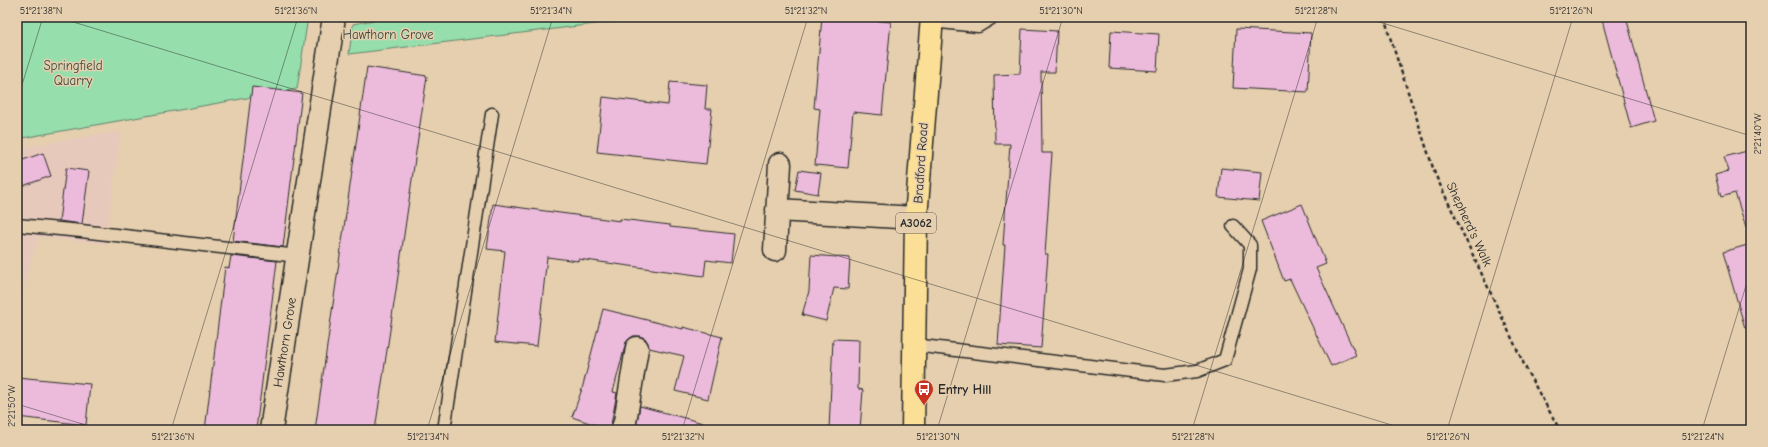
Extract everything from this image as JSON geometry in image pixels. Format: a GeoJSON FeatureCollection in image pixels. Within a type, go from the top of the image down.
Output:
{"type":"FeatureCollection","features":[{"type":"Feature","properties":{"kind":"main road","name":"Bradford Road"},"geometry":{"type":"LineString","coordinates":[[913,430],[916,218],[931,19]]}},
{"type":"Feature","properties":{"kind":"street","name":"Hawthorn Grove"},"geometry":{"type":"LineString","coordinates":[[271,430],[334,17]]}},
{"type":"Feature","properties":{"kind":"street"},"geometry":{"type":"LineString","coordinates":[[775,250],[780,164]]}},
{"type":"Feature","properties":{"kind":"street"},"geometry":{"type":"LineString","coordinates":[[777,210],[916,218]]}},
{"type":"Feature","properties":{"kind":"street"},"geometry":{"type":"LineString","coordinates":[[622,430],[625,422],[637,348]]}},
{"type":"Feature","properties":{"kind":"lane"},"geometry":{"type":"LineString","coordinates":[[931,19],[978,26],[993,17]]}},
{"type":"Feature","properties":{"kind":"lane"},"geometry":{"type":"LineString","coordinates":[[444,430],[492,114]]}},
{"type":"Feature","properties":{"kind":"lane"},"geometry":{"type":"LineString","coordinates":[[17,226],[74,230],[298,256]]}},
{"type":"Feature","properties":{"kind":"lane"},"geometry":{"type":"LineString","coordinates":[[914,345],[1165,375],[1197,371],[1226,360],[1250,269],[1250,245],[1233,226]]}},
{"type":"Feature","properties":{"kind":"path","name":"Shepherd's Walk"},"geometry":{"type":"LineString","coordinates":[[1385,17],[1388,31],[1435,174],[1529,375],[1560,430]]}},
{"type":"Feature","properties":{"kind":"shaded area"},"geometry":{"type":"Polygon","coordinates":[[[121,131],[105,244],[38,237],[17,311],[17,148],[121,131]]]}},
{"type":"Feature","properties":{"kind":"green space","name":"Springfield Quarry"},"geometry":{"type":"Polygon","coordinates":[[[17,17],[308,17],[297,89],[17,139],[17,17]]]}},
{"type":"Feature","properties":{"kind":"green space","name":"Hawthorn Grove"},"geometry":{"type":"Polygon","coordinates":[[[390,17],[685,17],[620,21],[349,54],[353,24],[390,17]]]}},
{"type":"Feature","properties":{"kind":"building"},"geometry":{"type":"Polygon","coordinates":[[[822,17],[842,17],[891,22],[882,115],[853,112],[848,168],[815,165],[820,109],[814,108],[822,17]]]}},
{"type":"Feature","properties":{"kind":"building"},"geometry":{"type":"Polygon","coordinates":[[[1613,17],[1626,17],[1654,121],[1631,128],[1602,20],[1613,17]]]}},
{"type":"Feature","properties":{"kind":"building"},"geometry":{"type":"Polygon","coordinates":[[[1022,29],[1057,31],[1055,72],[1041,72],[1042,153],[1052,153],[1045,254],[1048,254],[1041,348],[998,345],[1010,144],[995,144],[994,75],[1020,74],[1022,29]]]}},
{"type":"Feature","properties":{"kind":"building"},"geometry":{"type":"Polygon","coordinates":[[[1236,29],[1311,33],[1308,92],[1233,88],[1236,29]]]}},
{"type":"Feature","properties":{"kind":"building"},"geometry":{"type":"Polygon","coordinates":[[[1111,31],[1159,34],[1157,71],[1109,68],[1111,31]]]}},
{"type":"Feature","properties":{"kind":"building"},"geometry":{"type":"Polygon","coordinates":[[[367,67],[427,76],[375,430],[315,430],[367,67]]]}},
{"type":"Feature","properties":{"kind":"building"},"geometry":{"type":"Polygon","coordinates":[[[670,82],[707,85],[705,109],[712,109],[706,164],[597,152],[603,97],[668,105],[670,82]]]}},
{"type":"Feature","properties":{"kind":"building"},"geometry":{"type":"Polygon","coordinates":[[[252,87],[302,93],[283,247],[233,241],[252,87]]]}},
{"type":"Feature","properties":{"kind":"building"},"geometry":{"type":"Polygon","coordinates":[[[1751,150],[1751,226],[1746,227],[1735,193],[1721,197],[1715,175],[1729,171],[1724,157],[1751,150]]]}},
{"type":"Feature","properties":{"kind":"building"},"geometry":{"type":"Polygon","coordinates":[[[43,153],[51,176],[17,188],[17,162],[43,153]]]}},
{"type":"Feature","properties":{"kind":"building"},"geometry":{"type":"Polygon","coordinates":[[[66,168],[89,171],[82,224],[59,221],[66,168]]]}},
{"type":"Feature","properties":{"kind":"building"},"geometry":{"type":"Polygon","coordinates":[[[1221,168],[1262,172],[1259,201],[1218,197],[1221,168]]]}},
{"type":"Feature","properties":{"kind":"building"},"geometry":{"type":"Polygon","coordinates":[[[799,170],[821,173],[818,194],[795,190],[799,170]]]}},
{"type":"Feature","properties":{"kind":"building"},"geometry":{"type":"Polygon","coordinates":[[[493,204],[734,234],[731,263],[706,260],[704,276],[578,259],[578,261],[547,257],[537,346],[495,342],[505,251],[487,249],[493,204]]]}},
{"type":"Feature","properties":{"kind":"building"},"geometry":{"type":"Polygon","coordinates":[[[1302,204],[1326,264],[1316,268],[1356,355],[1331,366],[1290,279],[1284,281],[1261,221],[1302,204]]]}},
{"type":"Feature","properties":{"kind":"building"},"geometry":{"type":"Polygon","coordinates":[[[1751,244],[1751,328],[1745,328],[1723,252],[1751,244]]]}},
{"type":"Feature","properties":{"kind":"building"},"geometry":{"type":"Polygon","coordinates":[[[811,255],[850,258],[848,289],[834,288],[826,321],[802,315],[809,291],[811,255]]]}},
{"type":"Feature","properties":{"kind":"building"},"geometry":{"type":"Polygon","coordinates":[[[231,256],[277,261],[256,430],[205,430],[225,267],[229,268],[231,256]]]}},
{"type":"Feature","properties":{"kind":"building"},"geometry":{"type":"Polygon","coordinates":[[[603,309],[722,337],[708,399],[675,391],[684,356],[649,348],[645,338],[633,336],[626,342],[613,392],[617,393],[610,430],[572,417],[582,389],[603,309]]]}},
{"type":"Feature","properties":{"kind":"building"},"geometry":{"type":"Polygon","coordinates":[[[833,339],[859,340],[858,389],[863,390],[860,430],[829,430],[833,339]]]}},
{"type":"Feature","properties":{"kind":"building"},"geometry":{"type":"Polygon","coordinates":[[[17,377],[90,384],[86,425],[17,417],[17,377]]]}},
{"type":"Feature","properties":{"kind":"building"},"geometry":{"type":"Polygon","coordinates":[[[640,406],[703,423],[702,430],[635,430],[640,406]]]}},
{"type":"Feature","properties":{"kind":"place","name":"Entry Hill"},"geometry":{"type":"Point","coordinates":[924,406]}}]}
